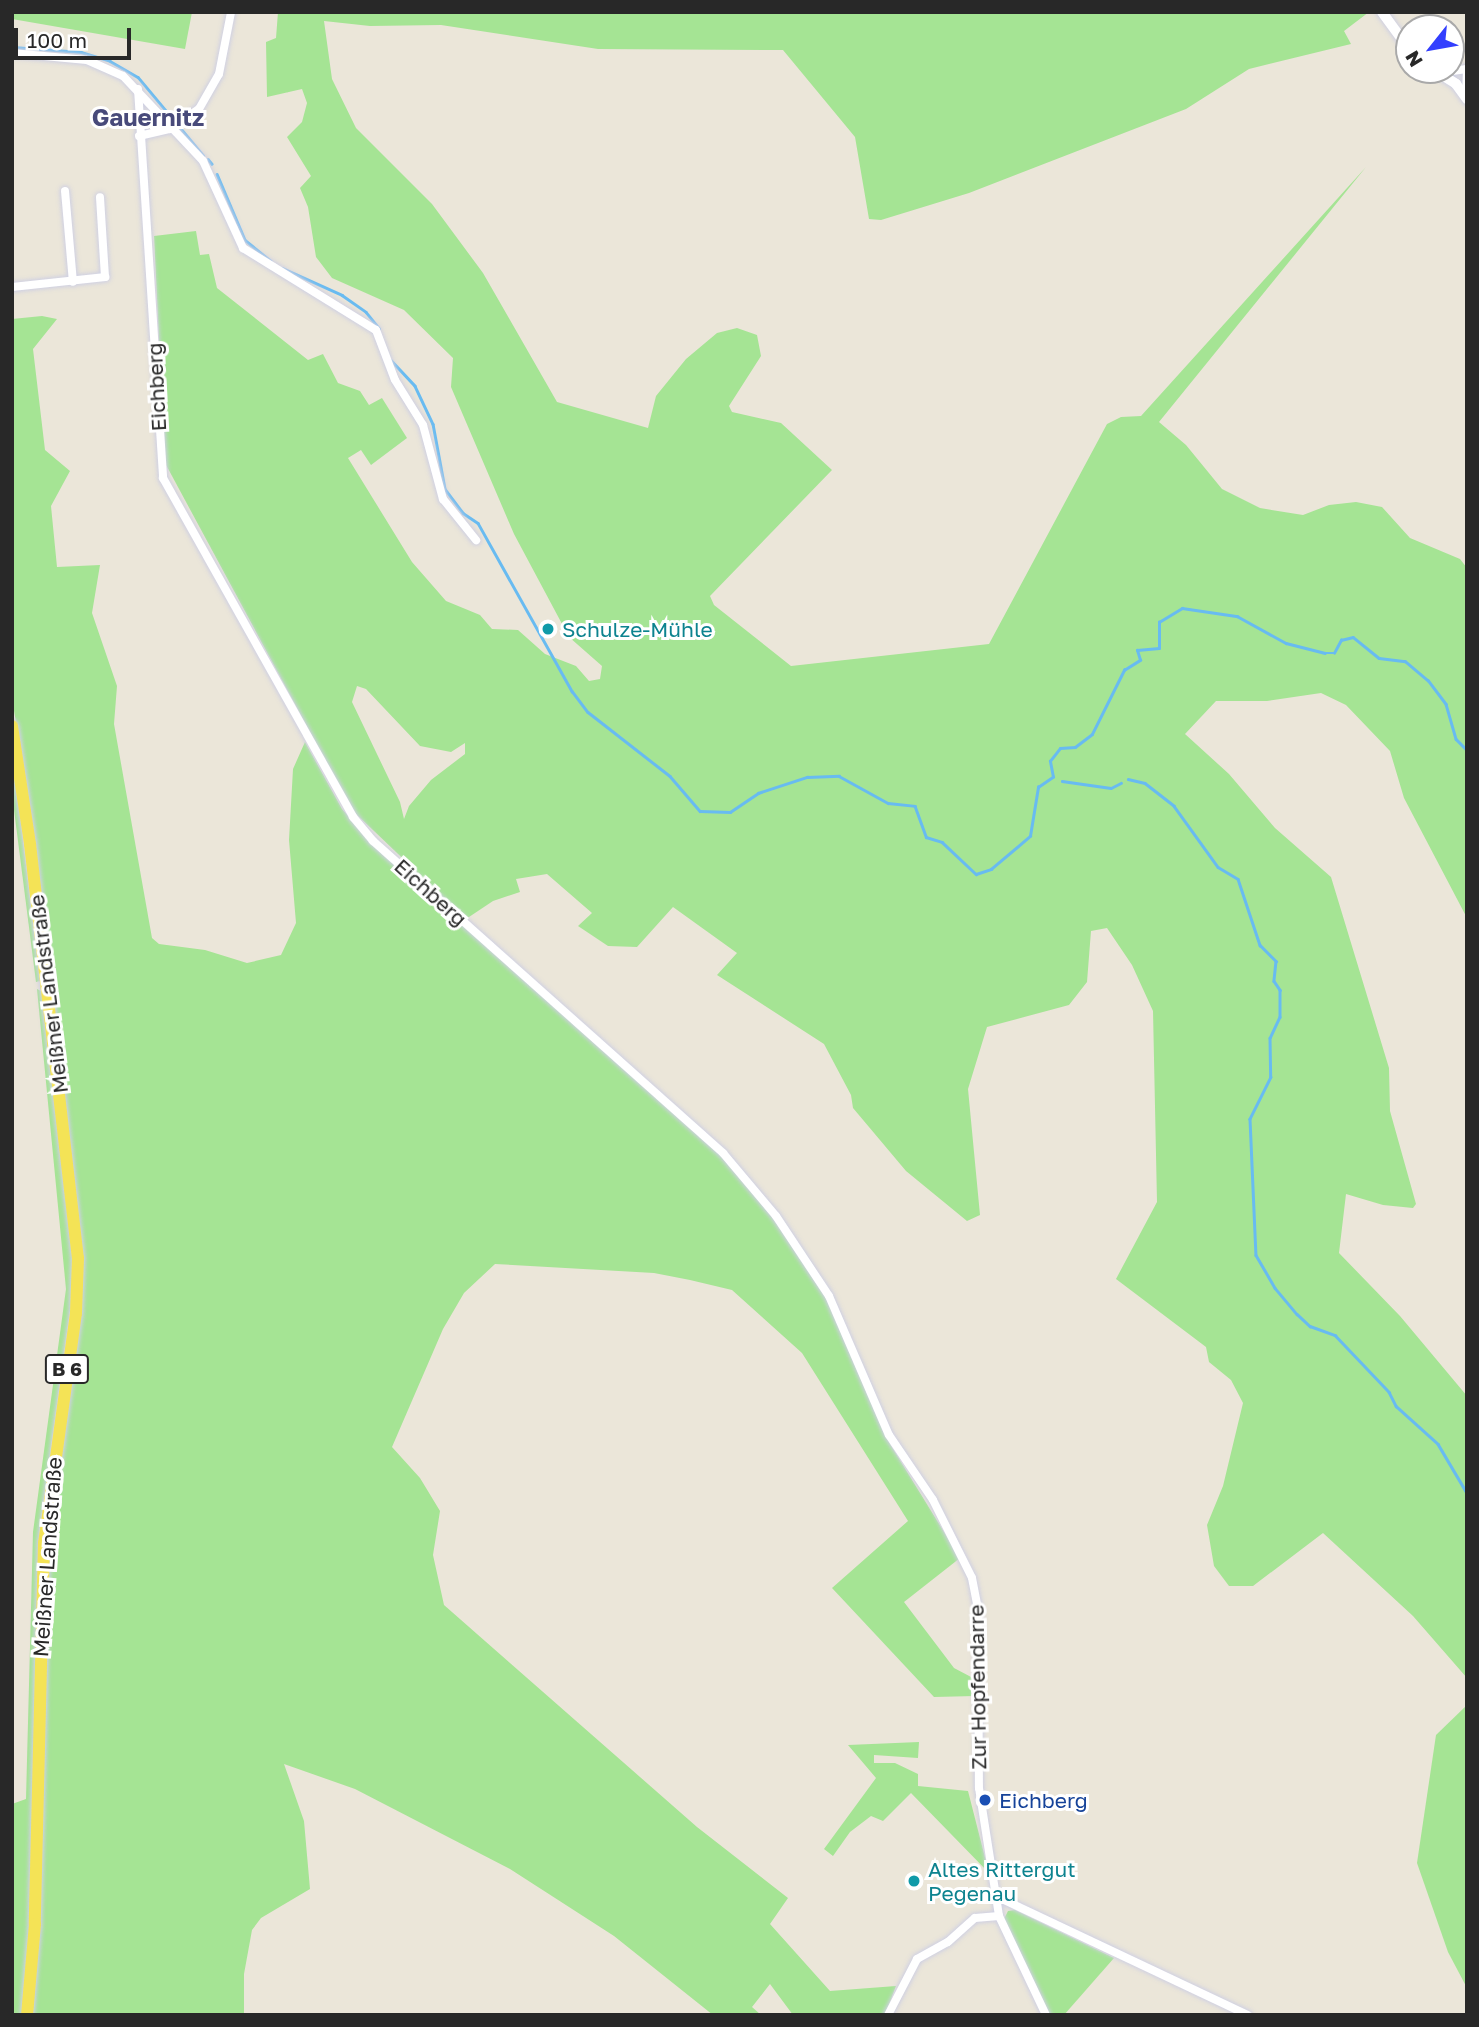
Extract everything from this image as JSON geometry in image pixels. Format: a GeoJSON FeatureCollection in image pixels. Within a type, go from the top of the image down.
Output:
{"type":"FeatureCollection","features":[{"type":"Feature","properties":{"kind":"main road","name":"Meißner Landstraße"},"geometry":{"type":"LineString","coordinates":[[12,726],[30,844],[78,1258],[76,1313],[45,1530],[35,1924],[27,2015]]}},
{"type":"Feature","properties":{"kind":"street"},"geometry":{"type":"LineString","coordinates":[[139,136],[175,126],[199,109],[219,74],[231,12]]}},
{"type":"Feature","properties":{"kind":"street"},"geometry":{"type":"LineString","coordinates":[[1382,12],[1395,30]]}},
{"type":"Feature","properties":{"kind":"street"},"geometry":{"type":"LineString","coordinates":[[12,53],[87,60],[123,76],[175,126],[209,172],[243,248],[376,330],[395,380],[423,425],[443,499],[476,540]]}},
{"type":"Feature","properties":{"kind":"street"},"geometry":{"type":"LineString","coordinates":[[1466,98],[1467,69]]}},
{"type":"Feature","properties":{"kind":"street"},"geometry":{"type":"LineString","coordinates":[[1456,84],[1466,98]]}},
{"type":"Feature","properties":{"kind":"street","name":"Eichberg"},"geometry":{"type":"LineString","coordinates":[[138,89],[139,136],[152,258],[163,478],[339,793],[373,841],[705,1136],[757,1191],[829,1296],[889,1435],[933,1500],[972,1578]]}},
{"type":"Feature","properties":{"kind":"street"},"geometry":{"type":"LineString","coordinates":[[65,191],[73,282]]}},
{"type":"Feature","properties":{"kind":"street"},"geometry":{"type":"LineString","coordinates":[[12,287],[105,277],[100,197]]}},
{"type":"Feature","properties":{"kind":"street","name":"Zur Hopfendarre"},"geometry":{"type":"LineString","coordinates":[[972,1578],[978,1609],[979,1788],[999,1916]]}},
{"type":"Feature","properties":{"kind":"street"},"geometry":{"type":"LineString","coordinates":[[998,1897],[1248,2015]]}},
{"type":"Feature","properties":{"kind":"street"},"geometry":{"type":"LineString","coordinates":[[888,2015],[917,1959],[948,1942],[975,1918],[999,1916],[1046,2015]]}},
{"type":"Feature","properties":{"kind":"green space"},"geometry":{"type":"Polygon","coordinates":[[[12,12],[192,12],[185,49],[12,19],[12,12]]]}},
{"type":"Feature","properties":{"kind":"green space"},"geometry":{"type":"Polygon","coordinates":[[[278,12],[1369,12],[1344,31],[1351,44],[1249,69],[1186,109],[969,193],[881,220],[869,219],[855,137],[783,50],[598,49],[441,25],[370,26],[324,21],[332,79],[356,128],[432,204],[483,273],[557,402],[648,428],[656,396],[686,359],[717,333],[737,328],[757,335],[761,356],[729,406],[732,412],[781,423],[832,470],[710,596],[714,605],[791,666],[989,644],[1107,424],[1121,417],[1141,416],[1366,167],[1159,422],[1186,445],[1222,489],[1260,508],[1303,515],[1329,505],[1356,502],[1382,507],[1410,538],[1460,559],[1467,568],[1467,918],[1404,798],[1390,751],[1346,705],[1321,693],[1267,701],[1216,701],[1185,734],[1229,774],[1275,828],[1331,877],[1389,1068],[1390,1111],[1416,1204],[1413,1208],[1383,1205],[1346,1194],[1339,1253],[1400,1316],[1467,1396],[1467,1678],[1413,1616],[1323,1533],[1253,1586],[1229,1586],[1214,1566],[1207,1525],[1223,1486],[1243,1403],[1231,1380],[1209,1362],[1206,1347],[1116,1279],[1157,1202],[1153,1011],[1132,965],[1107,928],[1091,931],[1087,982],[1069,1005],[987,1027],[968,1089],[980,1215],[967,1221],[906,1171],[853,1108],[851,1095],[824,1044],[717,975],[737,953],[673,907],[637,947],[608,946],[578,926],[592,913],[547,874],[516,879],[520,892],[493,901],[466,919],[352,810],[165,463],[154,236],[196,231],[200,255],[209,254],[217,288],[308,360],[323,354],[338,383],[360,391],[369,405],[382,398],[407,438],[371,465],[361,450],[348,458],[412,562],[446,601],[480,615],[492,629],[518,630],[545,654],[576,666],[589,681],[600,679],[602,666],[569,637],[514,534],[451,387],[453,358],[404,310],[332,278],[316,257],[308,207],[300,188],[311,176],[287,137],[302,122],[307,103],[302,89],[267,97],[266,42],[276,38],[278,12]],[[357,686],[352,702],[400,802],[404,819],[409,806],[431,780],[465,754],[465,743],[451,752],[420,746],[366,689],[357,686]]]}},
{"type":"Feature","properties":{"kind":"green space"},"geometry":{"type":"Polygon","coordinates":[[[42,316],[57,319],[33,349],[45,450],[70,471],[51,506],[57,567],[100,565],[92,613],[117,686],[114,724],[152,938],[159,944],[205,950],[247,963],[281,955],[296,923],[289,840],[293,769],[305,742],[342,809],[378,850],[714,1148],[742,1179],[805,1260],[834,1312],[890,1444],[960,1558],[904,1602],[954,1668],[973,1678],[975,1696],[934,1697],[832,1588],[908,1521],[802,1353],[732,1290],[690,1280],[654,1273],[495,1264],[464,1293],[443,1329],[392,1447],[420,1478],[440,1511],[433,1555],[444,1605],[697,1827],[788,1898],[770,1924],[830,1991],[896,1986],[885,2015],[793,2015],[770,1984],[752,2007],[761,2015],[713,2015],[614,1936],[510,1869],[355,1789],[284,1764],[304,1821],[310,1889],[261,1918],[252,1930],[244,1974],[244,2015],[31,2015],[48,1533],[80,1318],[28,793],[12,699],[12,319],[42,316]]]}},
{"type":"Feature","properties":{"kind":"green space"},"geometry":{"type":"Polygon","coordinates":[[[12,750],[40,981],[36,982],[12,794],[12,750]]]}},
{"type":"Feature","properties":{"kind":"green space"},"geometry":{"type":"Polygon","coordinates":[[[37,989],[43,992],[72,1256],[72,1296],[39,1533],[31,1924],[23,2015],[12,2015],[12,1804],[26,1799],[33,1532],[66,1289],[37,989]]]}},
{"type":"Feature","properties":{"kind":"green space"},"geometry":{"type":"Polygon","coordinates":[[[1467,1705],[1467,1988],[1448,1952],[1417,1863],[1436,1735],[1467,1705]]]}},
{"type":"Feature","properties":{"kind":"green space"},"geometry":{"type":"Polygon","coordinates":[[[919,1742],[918,1758],[874,1755],[874,1763],[895,1763],[918,1774],[918,1786],[968,1791],[989,1873],[911,1793],[883,1821],[871,1816],[850,1832],[833,1856],[824,1849],[876,1778],[848,1745],[919,1742]]]}},
{"type":"Feature","properties":{"kind":"green space"},"geometry":{"type":"Polygon","coordinates":[[[1015,1910],[1114,1958],[1064,2015],[1049,2015],[1003,1921],[1008,1911],[1015,1910]]]}},
{"type":"Feature","properties":{"kind":"waterway"},"geometry":{"type":"LineString","coordinates":[[12,47],[81,52],[110,61],[138,77],[203,155]]}},
{"type":"Feature","properties":{"kind":"waterway"},"geometry":{"type":"LineString","coordinates":[[208,159],[212,164]]}},
{"type":"Feature","properties":{"kind":"waterway"},"geometry":{"type":"LineString","coordinates":[[217,174],[245,240],[271,261]]}},
{"type":"Feature","properties":{"kind":"waterway"},"geometry":{"type":"LineString","coordinates":[[282,268],[342,295],[366,312],[379,328]]}},
{"type":"Feature","properties":{"kind":"waterway"},"geometry":{"type":"LineString","coordinates":[[391,360],[415,386],[433,424],[445,489],[463,513],[478,523],[572,691],[588,712],[670,776],[700,811],[730,812],[758,793],[807,777],[839,776],[888,803],[915,806],[926,837],[942,842],[976,874],[991,869],[1030,836],[1038,787],[1053,777],[1050,761],[1060,748],[1075,747],[1092,734],[1124,670],[1140,660],[1137,650],[1159,648],[1159,622],[1182,608],[1237,616],[1286,643],[1325,653],[1334,653],[1341,640],[1353,637],[1379,658],[1405,661],[1428,680],[1446,704],[1456,739],[1467,750]]}},
{"type":"Feature","properties":{"kind":"waterway"},"geometry":{"type":"LineString","coordinates":[[1128,779],[1145,783],[1174,806],[1218,867],[1238,879],[1260,945],[1276,961],[1274,981],[1280,990],[1280,1017],[1270,1038],[1271,1077],[1250,1119],[1256,1255],[1275,1288],[1297,1314],[1310,1326],[1335,1335],[1389,1392],[1396,1406],[1438,1444],[1467,1493]]}},
{"type":"Feature","properties":{"kind":"waterway"},"geometry":{"type":"LineString","coordinates":[[1062,781],[1111,788],[1121,783]]}},
{"type":"Feature","properties":{"kind":"place","name":"Schulze-Mühle"},"geometry":{"type":"Point","coordinates":[548,629]}},
{"type":"Feature","properties":{"kind":"place","name":"Eichberg"},"geometry":{"type":"Point","coordinates":[985,1800]}},
{"type":"Feature","properties":{"kind":"place","name":"Altes Rittergut Pegenau"},"geometry":{"type":"Point","coordinates":[914,1881]}},
{"type":"Feature","properties":{"kind":"district","name":"Gauernitz"},"geometry":{"type":"Point","coordinates":[148,117]}}]}
